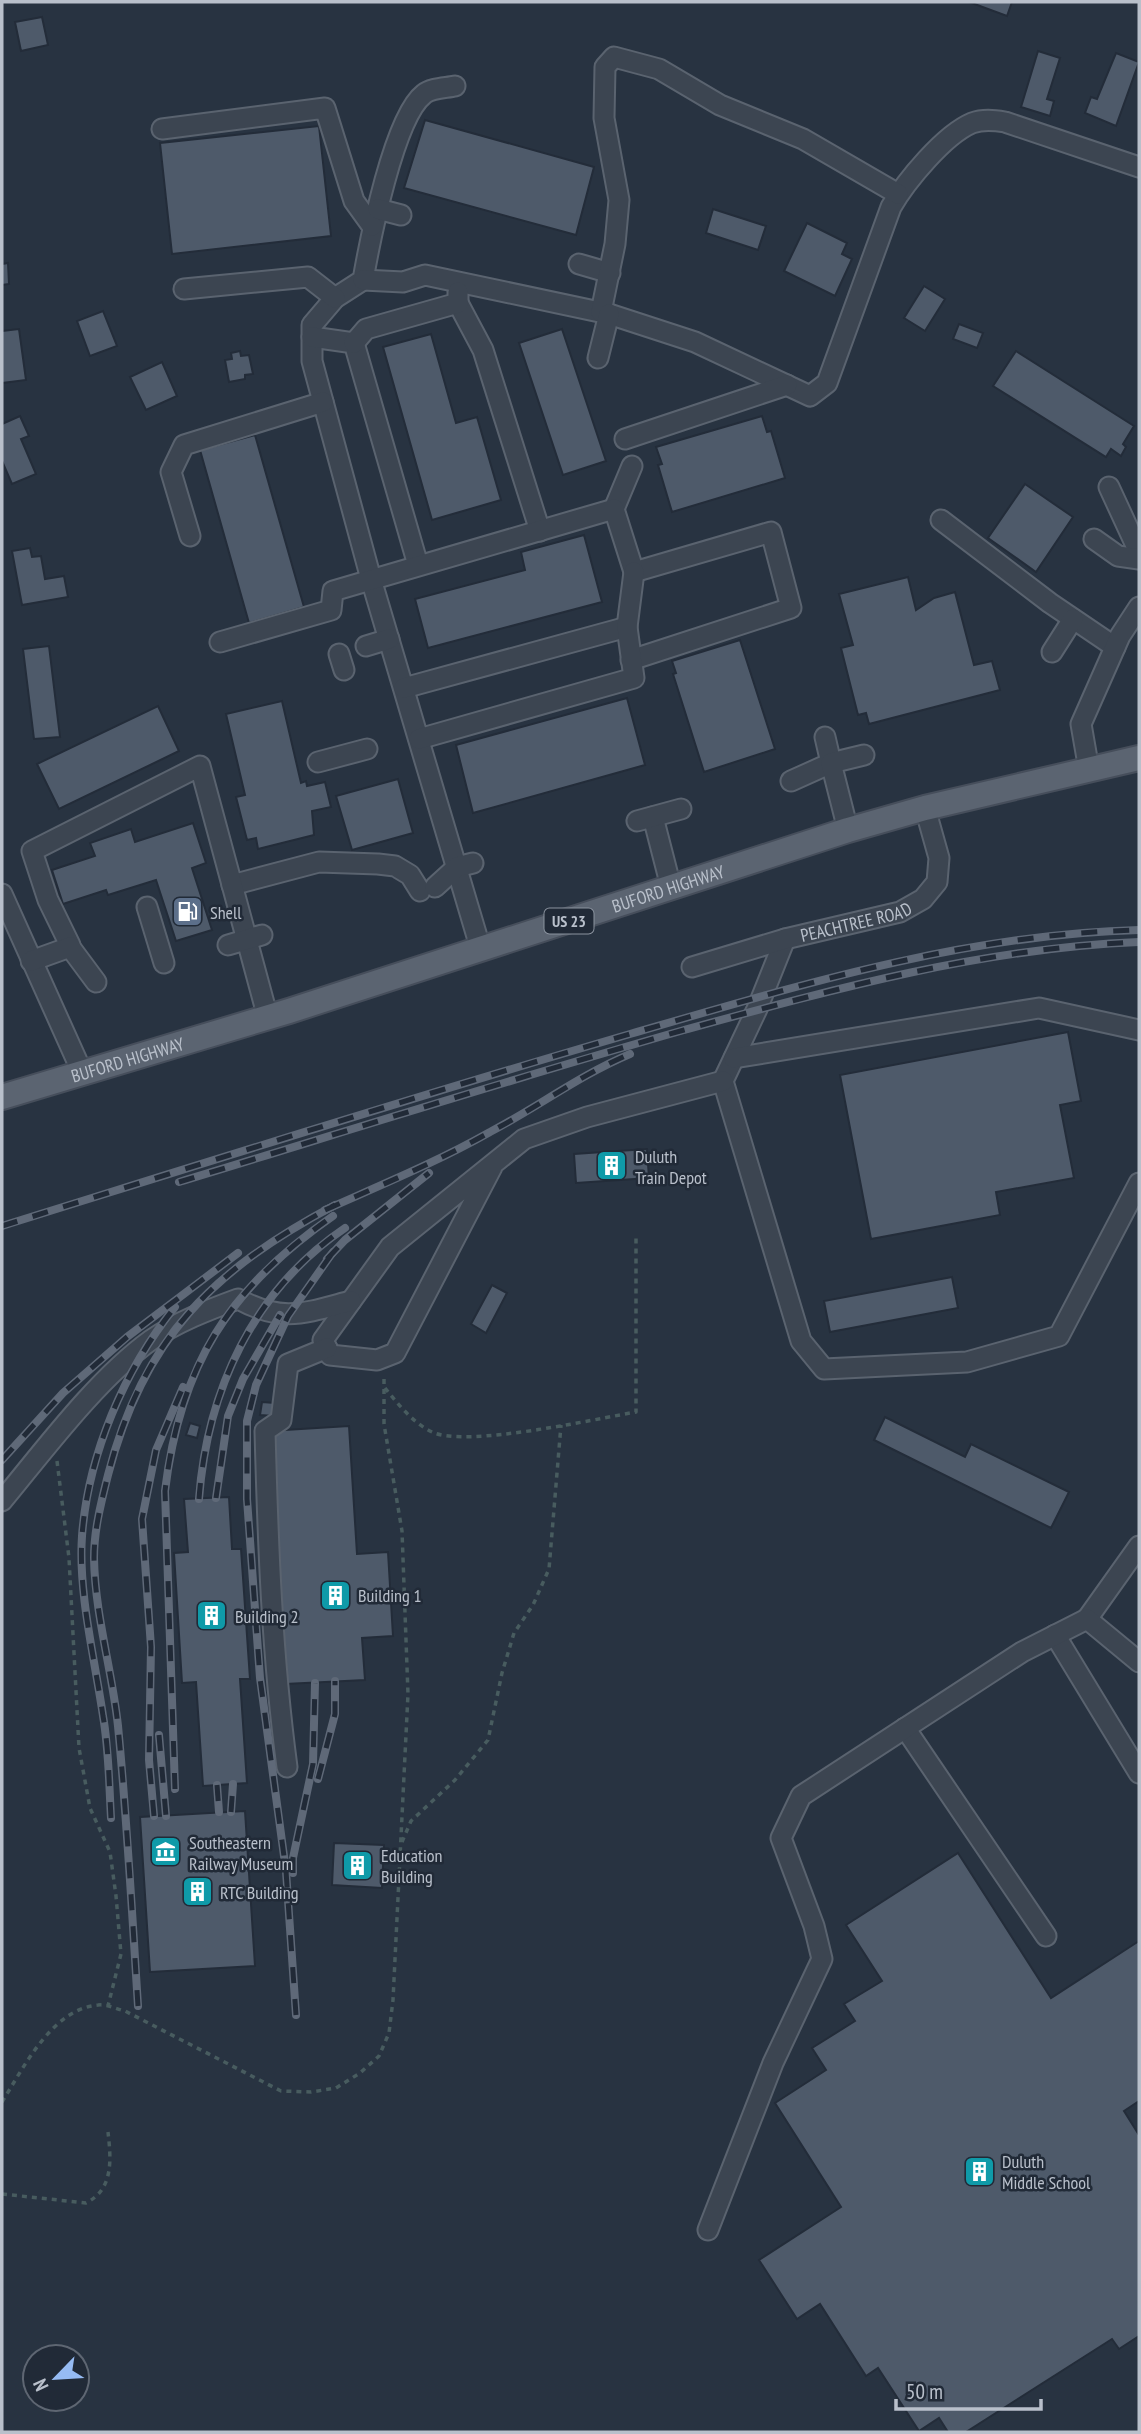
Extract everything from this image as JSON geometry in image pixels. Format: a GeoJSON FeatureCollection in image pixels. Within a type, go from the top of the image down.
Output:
{"type":"FeatureCollection","features":[{"type":"Feature","properties":{"kind":"main road","name":"BUFORD HIGHWAY"},"geometry":{"type":"LineString","coordinates":[[2,1097],[481,950],[848,830],[925,808],[1139,758]]}},
{"type":"Feature","properties":{"kind":"street"},"geometry":{"type":"LineString","coordinates":[[598,358],[619,200],[604,118],[603,95],[605,67],[614,57],[659,69],[720,105],[803,139],[898,194]]}},
{"type":"Feature","properties":{"kind":"street"},"geometry":{"type":"LineString","coordinates":[[363,280],[375,217],[408,113],[425,92],[455,86]]}},
{"type":"Feature","properties":{"kind":"street"},"geometry":{"type":"LineString","coordinates":[[162,129],[325,108],[354,201],[375,217],[401,215]]}},
{"type":"Feature","properties":{"kind":"street"},"geometry":{"type":"LineString","coordinates":[[481,950],[465,865],[419,740],[371,579],[312,361],[313,325],[335,298],[363,280],[403,282],[425,275],[458,281],[605,313],[695,342],[810,396],[827,383],[898,194],[948,139],[971,124],[988,119],[1004,121],[1139,167]]}},
{"type":"Feature","properties":{"kind":"street"},"geometry":{"type":"LineString","coordinates":[[579,264],[610,273]]}},
{"type":"Feature","properties":{"kind":"street"},"geometry":{"type":"LineString","coordinates":[[184,289],[308,277],[335,298]]}},
{"type":"Feature","properties":{"kind":"street"},"geometry":{"type":"LineString","coordinates":[[458,281],[457,303],[483,351],[540,531]]}},
{"type":"Feature","properties":{"kind":"street"},"geometry":{"type":"LineString","coordinates":[[354,343],[366,329],[457,303]]}},
{"type":"Feature","properties":{"kind":"street"},"geometry":{"type":"LineString","coordinates":[[312,337],[354,343]]}},
{"type":"Feature","properties":{"kind":"street"},"geometry":{"type":"LineString","coordinates":[[354,343],[418,565]]}},
{"type":"Feature","properties":{"kind":"street"},"geometry":{"type":"LineString","coordinates":[[625,439],[786,385]]}},
{"type":"Feature","properties":{"kind":"street"},"geometry":{"type":"LineString","coordinates":[[190,536],[171,472],[184,445],[283,422],[323,402]]}},
{"type":"Feature","properties":{"kind":"street"},"geometry":{"type":"LineString","coordinates":[[419,740],[634,678],[627,627],[634,572],[614,509],[632,466]]}},
{"type":"Feature","properties":{"kind":"street"},"geometry":{"type":"LineString","coordinates":[[1109,487],[1139,552]]}},
{"type":"Feature","properties":{"kind":"street"},"geometry":{"type":"LineString","coordinates":[[219,642],[331,610],[331,585],[371,579],[614,509]]}},
{"type":"Feature","properties":{"kind":"street"},"geometry":{"type":"LineString","coordinates":[[941,520],[1073,619],[1115,647]]}},
{"type":"Feature","properties":{"kind":"street"},"geometry":{"type":"LineString","coordinates":[[631,660],[791,608],[771,532],[634,572]]}},
{"type":"Feature","properties":{"kind":"street"},"geometry":{"type":"LineString","coordinates":[[1094,539],[1118,556],[1139,559]]}},
{"type":"Feature","properties":{"kind":"street"},"geometry":{"type":"LineString","coordinates":[[1088,770],[1081,724],[1115,647],[1139,607]]}},
{"type":"Feature","properties":{"kind":"street"},"geometry":{"type":"LineString","coordinates":[[1052,652],[1073,619]]}},
{"type":"Feature","properties":{"kind":"street"},"geometry":{"type":"LineString","coordinates":[[404,688],[627,627]]}},
{"type":"Feature","properties":{"kind":"street"},"geometry":{"type":"LineString","coordinates":[[366,646],[389,639]]}},
{"type":"Feature","properties":{"kind":"street"},"geometry":{"type":"LineString","coordinates":[[825,737],[848,830]]}},
{"type":"Feature","properties":{"kind":"street"},"geometry":{"type":"LineString","coordinates":[[318,762],[367,749]]}},
{"type":"Feature","properties":{"kind":"street"},"geometry":{"type":"LineString","coordinates":[[791,781],[831,763],[864,755]]}},
{"type":"Feature","properties":{"kind":"street"},"geometry":{"type":"LineString","coordinates":[[96,982],[70,946],[48,900],[32,851],[200,766],[268,1017]]}},
{"type":"Feature","properties":{"kind":"street","name":"PEACHTREE ROAD"},"geometry":{"type":"LineString","coordinates":[[692,967],[785,939],[900,912],[923,899],[937,882],[939,858],[925,808]]}},
{"type":"Feature","properties":{"kind":"street"},"geometry":{"type":"LineString","coordinates":[[671,887],[645,819],[681,809]]}},
{"type":"Feature","properties":{"kind":"street"},"geometry":{"type":"LineString","coordinates":[[232,886],[319,862],[331,862],[395,866],[427,889],[465,865]]}},
{"type":"Feature","properties":{"kind":"street"},"geometry":{"type":"LineString","coordinates":[[2,895],[82,1072]]}},
{"type":"Feature","properties":{"kind":"street"},"geometry":{"type":"LineString","coordinates":[[147,907],[164,963]]}},
{"type":"Feature","properties":{"kind":"street"},"geometry":{"type":"LineString","coordinates":[[31,961],[70,946],[80,927]]}},
{"type":"Feature","properties":{"kind":"street"},"geometry":{"type":"LineString","coordinates":[[785,939],[723,1082],[801,1341],[824,1369],[967,1362],[1059,1336],[1139,1183]]}},
{"type":"Feature","properties":{"kind":"street"},"geometry":{"type":"LineString","coordinates":[[734,1058],[1039,1008],[1139,1030]]}},
{"type":"Feature","properties":{"kind":"street"},"geometry":{"type":"LineString","coordinates":[[492,1167],[395,1353],[377,1360],[330,1355],[323,1340],[390,1247],[524,1139],[587,1117],[723,1082]]}},
{"type":"Feature","properties":{"kind":"street"},"geometry":{"type":"LineString","coordinates":[[2,1501],[55,1438],[122,1366],[151,1340],[207,1310],[238,1299],[260,1311],[288,1316],[351,1301]]}},
{"type":"Feature","properties":{"kind":"street"},"geometry":{"type":"LineString","coordinates":[[288,1767],[277,1689],[269,1588],[265,1431],[281,1420],[288,1364],[327,1348]]}},
{"type":"Feature","properties":{"kind":"street"},"geometry":{"type":"LineString","coordinates":[[708,2230],[773,2063],[822,1959],[814,1926],[782,1838],[801,1797],[1021,1652],[1087,1619],[1139,1546]]}},
{"type":"Feature","properties":{"kind":"street"},"geometry":{"type":"LineString","coordinates":[[1087,1619],[1139,1662]]}},
{"type":"Feature","properties":{"kind":"street"},"geometry":{"type":"LineString","coordinates":[[1055,1635],[1139,1773]]}},
{"type":"Feature","properties":{"kind":"street"},"geometry":{"type":"LineString","coordinates":[[905,1728],[1046,1936]]}},
{"type":"Feature","properties":{"kind":"path"},"geometry":{"type":"LineString","coordinates":[[384,1386],[400,1407],[433,1433],[473,1437],[636,1412],[636,1236]]}},
{"type":"Feature","properties":{"kind":"path"},"geometry":{"type":"LineString","coordinates":[[2,2102],[54,2028],[78,2009],[101,2004],[125,2011],[281,2091],[312,2092],[336,2088],[360,2073],[379,2056],[389,2033],[408,1694],[402,1531],[384,1424],[384,1357]]}},
{"type":"Feature","properties":{"kind":"path"},"geometry":{"type":"LineString","coordinates":[[400,1848],[411,1821],[455,1780],[488,1740],[502,1673],[514,1633],[533,1605],[549,1569],[561,1425]]}},
{"type":"Feature","properties":{"kind":"path"},"geometry":{"type":"LineString","coordinates":[[55,1438],[69,1558],[79,1748],[90,1808],[110,1852],[116,1896],[121,1954],[108,2006]]}},
{"type":"Feature","properties":{"kind":"path"},"geometry":{"type":"LineString","coordinates":[[2,2194],[86,2203],[97,2198],[110,2171],[108,2132]]}},
{"type":"Feature","properties":{"kind":"building"},"geometry":{"type":"Polygon","coordinates":[[[969,2],[1012,2],[1007,16],[969,2]]]}},
{"type":"Feature","properties":{"kind":"building"},"geometry":{"type":"Polygon","coordinates":[[[42,17],[48,45],[21,51],[15,22],[42,17]]]}},
{"type":"Feature","properties":{"kind":"building"},"geometry":{"type":"Polygon","coordinates":[[[1038,51],[1060,58],[1047,99],[1054,101],[1050,116],[1021,107],[1038,51]]]}},
{"type":"Feature","properties":{"kind":"building"},"geometry":{"type":"Polygon","coordinates":[[[1116,53],[1139,62],[1116,126],[1085,113],[1091,97],[1097,99],[1116,53]]]}},
{"type":"Feature","properties":{"kind":"building"},"geometry":{"type":"Polygon","coordinates":[[[425,120],[594,167],[576,235],[404,188],[425,120]]]}},
{"type":"Feature","properties":{"kind":"building"},"geometry":{"type":"Polygon","coordinates":[[[319,126],[331,236],[172,254],[160,143],[319,126]]]}},
{"type":"Feature","properties":{"kind":"building"},"geometry":{"type":"Polygon","coordinates":[[[713,209],[766,226],[758,250],[706,233],[713,209]]]}},
{"type":"Feature","properties":{"kind":"building"},"geometry":{"type":"Polygon","coordinates":[[[807,223],[847,243],[842,254],[852,259],[835,296],[784,271],[807,223]]]}},
{"type":"Feature","properties":{"kind":"building"},"geometry":{"type":"Polygon","coordinates":[[[8,263],[9,284],[2,285],[2,264],[8,263]]]}},
{"type":"Feature","properties":{"kind":"building"},"geometry":{"type":"Polygon","coordinates":[[[924,286],[945,299],[925,331],[904,318],[924,286]]]}},
{"type":"Feature","properties":{"kind":"building"},"geometry":{"type":"Polygon","coordinates":[[[103,311],[117,346],[90,356],[77,321],[103,311]]]}},
{"type":"Feature","properties":{"kind":"building"},"geometry":{"type":"Polygon","coordinates":[[[959,324],[983,333],[977,348],[953,339],[959,324]]]}},
{"type":"Feature","properties":{"kind":"building"},"geometry":{"type":"Polygon","coordinates":[[[19,329],[26,380],[2,383],[2,331],[19,329]]]}},
{"type":"Feature","properties":{"kind":"building"},"geometry":{"type":"Polygon","coordinates":[[[562,329],[606,461],[563,475],[519,343],[562,329]]]}},
{"type":"Feature","properties":{"kind":"building"},"geometry":{"type":"Polygon","coordinates":[[[431,334],[456,423],[477,417],[501,500],[432,520],[383,347],[431,334]]]}},
{"type":"Feature","properties":{"kind":"building"},"geometry":{"type":"Polygon","coordinates":[[[240,351],[241,356],[249,355],[253,374],[245,375],[245,379],[229,382],[225,360],[232,359],[231,353],[240,351]]]}},
{"type":"Feature","properties":{"kind":"building"},"geometry":{"type":"Polygon","coordinates":[[[1016,351],[1134,426],[1123,444],[1126,447],[1121,456],[1111,449],[1106,457],[993,386],[1016,351]]]}},
{"type":"Feature","properties":{"kind":"building"},"geometry":{"type":"Polygon","coordinates":[[[162,362],[177,396],[146,410],[130,377],[162,362]]]}},
{"type":"Feature","properties":{"kind":"building"},"geometry":{"type":"Polygon","coordinates":[[[20,416],[29,436],[21,439],[36,474],[12,484],[2,461],[2,424],[20,416]]]}},
{"type":"Feature","properties":{"kind":"building"},"geometry":{"type":"Polygon","coordinates":[[[762,416],[767,432],[771,431],[785,478],[672,512],[658,465],[662,464],[656,447],[762,416]]]}},
{"type":"Feature","properties":{"kind":"building"},"geometry":{"type":"Polygon","coordinates":[[[255,435],[304,607],[249,623],[200,450],[255,435]]]}},
{"type":"Feature","properties":{"kind":"building"},"geometry":{"type":"Polygon","coordinates":[[[1025,484],[1073,517],[1036,572],[988,538],[1025,484]]]}},
{"type":"Feature","properties":{"kind":"building"},"geometry":{"type":"Polygon","coordinates":[[[584,535],[602,602],[428,648],[415,599],[525,570],[521,552],[584,535]]]}},
{"type":"Feature","properties":{"kind":"building"},"geometry":{"type":"Polygon","coordinates":[[[30,548],[32,557],[41,556],[45,579],[64,576],[68,597],[22,605],[12,551],[30,548]]]}},
{"type":"Feature","properties":{"kind":"building"},"geometry":{"type":"Polygon","coordinates":[[[908,577],[916,610],[934,598],[955,592],[974,665],[992,661],[1000,690],[869,724],[866,713],[858,715],[841,648],[853,645],[839,594],[908,577]]]}},
{"type":"Feature","properties":{"kind":"building"},"geometry":{"type":"Polygon","coordinates":[[[740,640],[775,749],[704,772],[673,674],[676,673],[672,661],[740,640]]]}},
{"type":"Feature","properties":{"kind":"building"},"geometry":{"type":"Polygon","coordinates":[[[49,646],[60,737],[34,739],[23,649],[49,646]]]}},
{"type":"Feature","properties":{"kind":"building"},"geometry":{"type":"Polygon","coordinates":[[[627,698],[645,765],[473,813],[456,745],[627,698]]]}},
{"type":"Feature","properties":{"kind":"building"},"geometry":{"type":"Polygon","coordinates":[[[282,701],[301,783],[306,781],[307,786],[325,782],[331,807],[312,811],[314,835],[258,849],[256,838],[247,840],[236,797],[245,795],[226,714],[282,701]]]}},
{"type":"Feature","properties":{"kind":"building"},"geometry":{"type":"Polygon","coordinates":[[[158,706],[179,751],[59,809],[37,764],[158,706]]]}},
{"type":"Feature","properties":{"kind":"building"},"geometry":{"type":"Polygon","coordinates":[[[398,779],[413,833],[352,850],[336,796],[398,779]]]}},
{"type":"Feature","properties":{"kind":"building"},"geometry":{"type":"Polygon","coordinates":[[[193,823],[206,863],[192,868],[212,930],[176,941],[156,880],[108,895],[106,890],[63,904],[52,870],[95,856],[90,843],[131,829],[135,842],[193,823]]]}},
{"type":"Feature","properties":{"kind":"building"},"geometry":{"type":"Polygon","coordinates":[[[1068,1032],[1081,1101],[1060,1105],[1074,1178],[996,1192],[1000,1215],[871,1239],[840,1075],[1068,1032]]]}},
{"type":"Feature","properties":{"kind":"building","name":"Duluth Train Depot"},"geometry":{"type":"Polygon","coordinates":[[[647,1149],[649,1178],[576,1183],[574,1154],[647,1149]]]}},
{"type":"Feature","properties":{"kind":"building"},"geometry":{"type":"Polygon","coordinates":[[[952,1277],[958,1308],[830,1332],[824,1301],[952,1277]]]}},
{"type":"Feature","properties":{"kind":"building"},"geometry":{"type":"Polygon","coordinates":[[[492,1285],[507,1293],[486,1333],[471,1324],[492,1285]]]}},
{"type":"Feature","properties":{"kind":"building"},"geometry":{"type":"Polygon","coordinates":[[[262,1402],[275,1403],[274,1416],[260,1415],[262,1402]]]}},
{"type":"Feature","properties":{"kind":"building"},"geometry":{"type":"Polygon","coordinates":[[[885,1417],[965,1457],[971,1444],[1069,1492],[1051,1528],[874,1440],[885,1417]]]}},
{"type":"Feature","properties":{"kind":"building"},"geometry":{"type":"Polygon","coordinates":[[[190,1423],[200,1426],[197,1438],[186,1435],[190,1423]]]}},
{"type":"Feature","properties":{"kind":"building","name":"Building 1"},"geometry":{"type":"Polygon","coordinates":[[[349,1426],[357,1554],[388,1552],[393,1636],[362,1638],[365,1680],[285,1684],[269,1431],[349,1426]]]}},
{"type":"Feature","properties":{"kind":"building","name":"Building 2"},"geometry":{"type":"Polygon","coordinates":[[[229,1497],[232,1549],[241,1549],[250,1679],[240,1679],[247,1783],[203,1786],[196,1682],[182,1683],[174,1553],[188,1552],[184,1499],[229,1497]]]}},
{"type":"Feature","properties":{"kind":"building","name":"RTC Building"},"geometry":{"type":"Polygon","coordinates":[[[245,1811],[255,1966],[150,1972],[140,1817],[245,1811]]]}},
{"type":"Feature","properties":{"kind":"building","name":"Education Building"},"geometry":{"type":"Polygon","coordinates":[[[334,1843],[384,1845],[382,1888],[332,1885],[334,1843]]]}},
{"type":"Feature","properties":{"kind":"building","name":"Duluth Middle School"},"geometry":{"type":"Polygon","coordinates":[[[958,1853],[1051,1998],[1139,1941],[1139,2101],[1124,2111],[1139,2135],[1139,2336],[1119,2349],[1112,2339],[966,2432],[948,2432],[939,2418],[919,2431],[878,2368],[866,2376],[820,2304],[797,2319],[759,2260],[841,2207],[775,2103],[826,2070],[812,2048],[855,2021],[844,2004],[882,1981],[846,1925],[958,1853]]]}},
{"type":"Feature","properties":{"kind":"railway"},"geometry":{"type":"LineString","coordinates":[[2,1226],[316,1128],[818,981],[881,965],[1009,941],[1139,930]]}},
{"type":"Feature","properties":{"kind":"railway"},"geometry":{"type":"LineString","coordinates":[[179,1182],[557,1067],[796,1000],[966,962],[1081,946],[1139,942]]}},
{"type":"Feature","properties":{"kind":"railway"},"geometry":{"type":"LineString","coordinates":[[325,1210],[450,1153],[630,1054]]}},
{"type":"Feature","properties":{"kind":"railway"},"geometry":{"type":"LineString","coordinates":[[327,1259],[345,1240],[429,1173]]}},
{"type":"Feature","properties":{"kind":"railway"},"geometry":{"type":"LineString","coordinates":[[138,2006],[118,1726],[95,1579],[95,1537],[105,1485],[123,1427],[141,1384],[163,1347],[189,1313],[253,1255],[335,1205]]}},
{"type":"Feature","properties":{"kind":"railway"},"geometry":{"type":"LineString","coordinates":[[175,1789],[165,1491],[172,1446],[183,1405],[197,1368],[238,1301],[297,1243],[333,1216]]}},
{"type":"Feature","properties":{"kind":"railway"},"geometry":{"type":"LineString","coordinates":[[199,1499],[212,1420],[224,1382],[241,1346],[260,1313],[284,1281],[313,1253],[345,1228]]}},
{"type":"Feature","properties":{"kind":"railway"},"geometry":{"type":"LineString","coordinates":[[296,2015],[286,1871],[260,1678],[247,1499],[247,1421],[256,1385],[288,1316],[333,1252]]}},
{"type":"Feature","properties":{"kind":"railway"},"geometry":{"type":"LineString","coordinates":[[2,1460],[63,1393],[127,1337],[238,1253]]}},
{"type":"Feature","properties":{"kind":"railway"},"geometry":{"type":"LineString","coordinates":[[111,1818],[105,1729],[82,1580],[82,1536],[92,1475],[112,1415],[140,1358],[175,1307]]}},
{"type":"Feature","properties":{"kind":"railway"},"geometry":{"type":"LineString","coordinates":[[216,1498],[228,1416],[243,1379],[280,1315]]}},
{"type":"Feature","properties":{"kind":"railway"},"geometry":{"type":"LineString","coordinates":[[154,1816],[149,1760],[151,1647],[142,1519],[156,1450],[183,1387]]}},
{"type":"Feature","properties":{"kind":"railway"},"geometry":{"type":"LineString","coordinates":[[318,1779],[335,1714],[335,1681]]}},
{"type":"Feature","properties":{"kind":"railway"},"geometry":{"type":"LineString","coordinates":[[293,1873],[293,1858],[313,1764],[315,1683]]}},
{"type":"Feature","properties":{"kind":"railway"},"geometry":{"type":"LineString","coordinates":[[159,1735],[166,1816]]}},
{"type":"Feature","properties":{"kind":"railway"},"geometry":{"type":"LineString","coordinates":[[231,1812],[233,1784]]}},
{"type":"Feature","properties":{"kind":"railway"},"geometry":{"type":"LineString","coordinates":[[217,1785],[219,1812]]}},
{"type":"Feature","properties":{"kind":"place","name":"Shell"},"geometry":{"type":"Point","coordinates":[187,912]}},
{"type":"Feature","properties":{"kind":"place","name":"Duluth Train Depot"},"geometry":{"type":"Point","coordinates":[612,1166]}},
{"type":"Feature","properties":{"kind":"place","name":"Building 1"},"geometry":{"type":"Point","coordinates":[335,1595]}},
{"type":"Feature","properties":{"kind":"place","name":"Building 2"},"geometry":{"type":"Point","coordinates":[212,1616]}},
{"type":"Feature","properties":{"kind":"place","name":"Southeastern Railway Museum"},"geometry":{"type":"Point","coordinates":[166,1852]}},
{"type":"Feature","properties":{"kind":"place","name":"Education Building"},"geometry":{"type":"Point","coordinates":[358,1865]}},
{"type":"Feature","properties":{"kind":"place","name":"RTC Building"},"geometry":{"type":"Point","coordinates":[197,1892]}},
{"type":"Feature","properties":{"kind":"place","name":"Duluth Middle School"},"geometry":{"type":"Point","coordinates":[979,2171]}}]}
